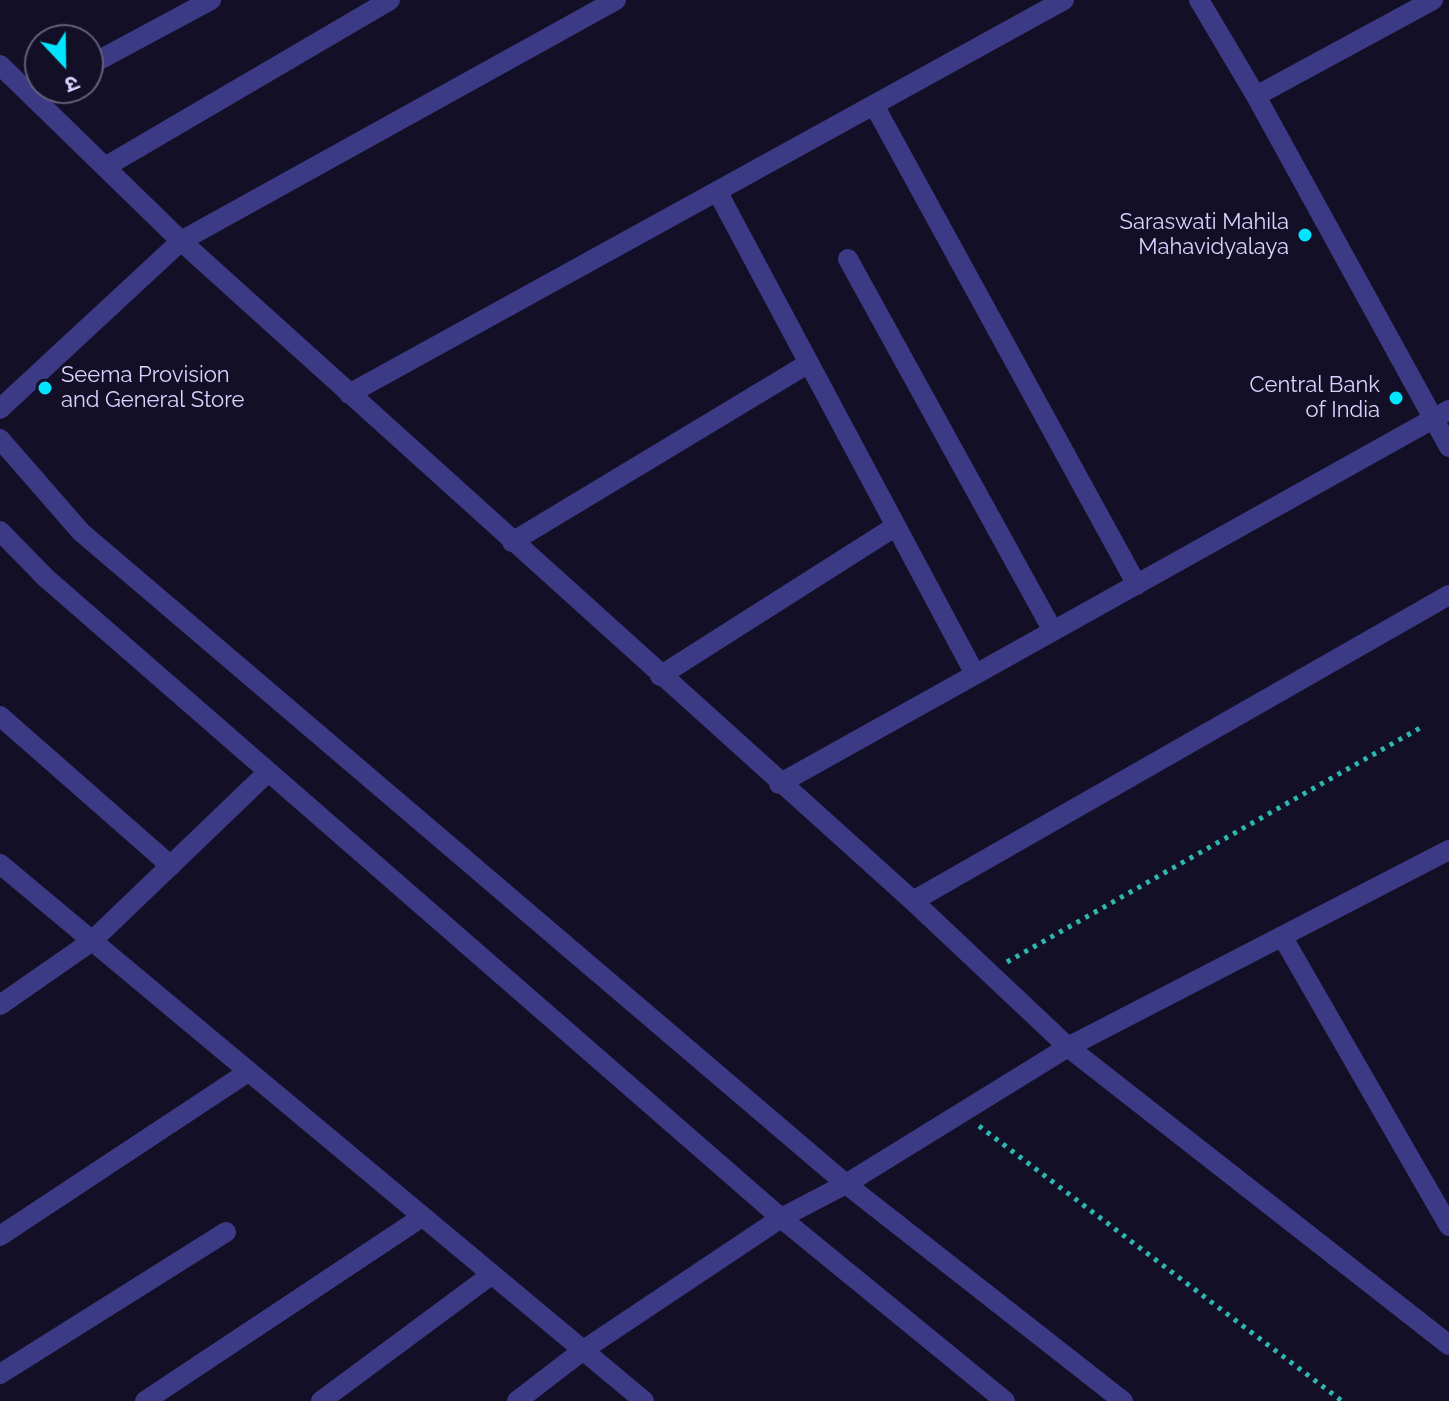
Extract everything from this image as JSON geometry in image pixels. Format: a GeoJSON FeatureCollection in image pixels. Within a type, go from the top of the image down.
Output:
{"type":"FeatureCollection","features":[{"type":"Feature","properties":{"kind":"street"},"geometry":{"type":"LineString","coordinates":[[104,57],[211,0]]}},
{"type":"Feature","properties":{"kind":"street"},"geometry":{"type":"LineString","coordinates":[[105,167],[390,0]]}},
{"type":"Feature","properties":{"kind":"street"},"geometry":{"type":"LineString","coordinates":[[0,409],[181,241],[616,0]]}},
{"type":"Feature","properties":{"kind":"street"},"geometry":{"type":"LineString","coordinates":[[349,394],[1064,0]]}},
{"type":"Feature","properties":{"kind":"street"},"geometry":{"type":"LineString","coordinates":[[1199,0],[1441,414],[1449,447]]}},
{"type":"Feature","properties":{"kind":"street"},"geometry":{"type":"LineString","coordinates":[[1256,96],[1428,1]]}},
{"type":"Feature","properties":{"kind":"street"},"geometry":{"type":"LineString","coordinates":[[0,65],[24,81]]}},
{"type":"Feature","properties":{"kind":"street"},"geometry":{"type":"LineString","coordinates":[[50,104],[105,167],[181,241],[779,784],[913,901],[1068,1047],[1449,1345]]}},
{"type":"Feature","properties":{"kind":"street"},"geometry":{"type":"LineString","coordinates":[[874,105],[1137,585]]}},
{"type":"Feature","properties":{"kind":"street"},"geometry":{"type":"LineString","coordinates":[[717,191],[975,674]]}},
{"type":"Feature","properties":{"kind":"street"},"geometry":{"type":"LineString","coordinates":[[848,259],[1053,631]]}},
{"type":"Feature","properties":{"kind":"street"},"geometry":{"type":"LineString","coordinates":[[512,542],[809,363]]}},
{"type":"Feature","properties":{"kind":"street"},"geometry":{"type":"LineString","coordinates":[[779,784],[1441,414]]}},
{"type":"Feature","properties":{"kind":"street"},"geometry":{"type":"LineString","coordinates":[[0,439],[81,532],[846,1184],[1123,1401]]}},
{"type":"Feature","properties":{"kind":"street"},"geometry":{"type":"LineString","coordinates":[[660,676],[896,526]]}},
{"type":"Feature","properties":{"kind":"street"},"geometry":{"type":"LineString","coordinates":[[0,531],[46,578],[781,1218],[1005,1401]]}},
{"type":"Feature","properties":{"kind":"street"},"geometry":{"type":"LineString","coordinates":[[913,901],[1449,595]]}},
{"type":"Feature","properties":{"kind":"street"},"geometry":{"type":"LineString","coordinates":[[0,716],[171,866]]}},
{"type":"Feature","properties":{"kind":"street"},"geometry":{"type":"LineString","coordinates":[[0,1005],[92,941],[268,772]]}},
{"type":"Feature","properties":{"kind":"street"},"geometry":{"type":"LineString","coordinates":[[517,1401],[582,1351],[781,1218],[846,1184],[1068,1047],[1449,850]]}},
{"type":"Feature","properties":{"kind":"street"},"geometry":{"type":"LineString","coordinates":[[0,864],[644,1401]]}},
{"type":"Feature","properties":{"kind":"street"},"geometry":{"type":"LineString","coordinates":[[1282,936],[1449,1226]]}},
{"type":"Feature","properties":{"kind":"street"},"geometry":{"type":"LineString","coordinates":[[0,1236],[248,1072]]}},
{"type":"Feature","properties":{"kind":"street"},"geometry":{"type":"LineString","coordinates":[[145,1401],[422,1217]]}},
{"type":"Feature","properties":{"kind":"street"},"geometry":{"type":"LineString","coordinates":[[0,1374],[226,1232]]}},
{"type":"Feature","properties":{"kind":"street"},"geometry":{"type":"LineString","coordinates":[[321,1401],[491,1275]]}},
{"type":"Feature","properties":{"kind":"path"},"geometry":{"type":"LineString","coordinates":[[987,973],[1420,728]]}},
{"type":"Feature","properties":{"kind":"path"},"geometry":{"type":"LineString","coordinates":[[961,1113],[1342,1401]]}},
{"type":"Feature","properties":{"kind":"place","name":"Saraswati Mahila Mahavidyalaya"},"geometry":{"type":"Point","coordinates":[1305,235]}},
{"type":"Feature","properties":{"kind":"place","name":"Seema Provision and General Store"},"geometry":{"type":"Point","coordinates":[45,388]}},
{"type":"Feature","properties":{"kind":"place","name":"Central Bank of India"},"geometry":{"type":"Point","coordinates":[1396,398]}}]}
